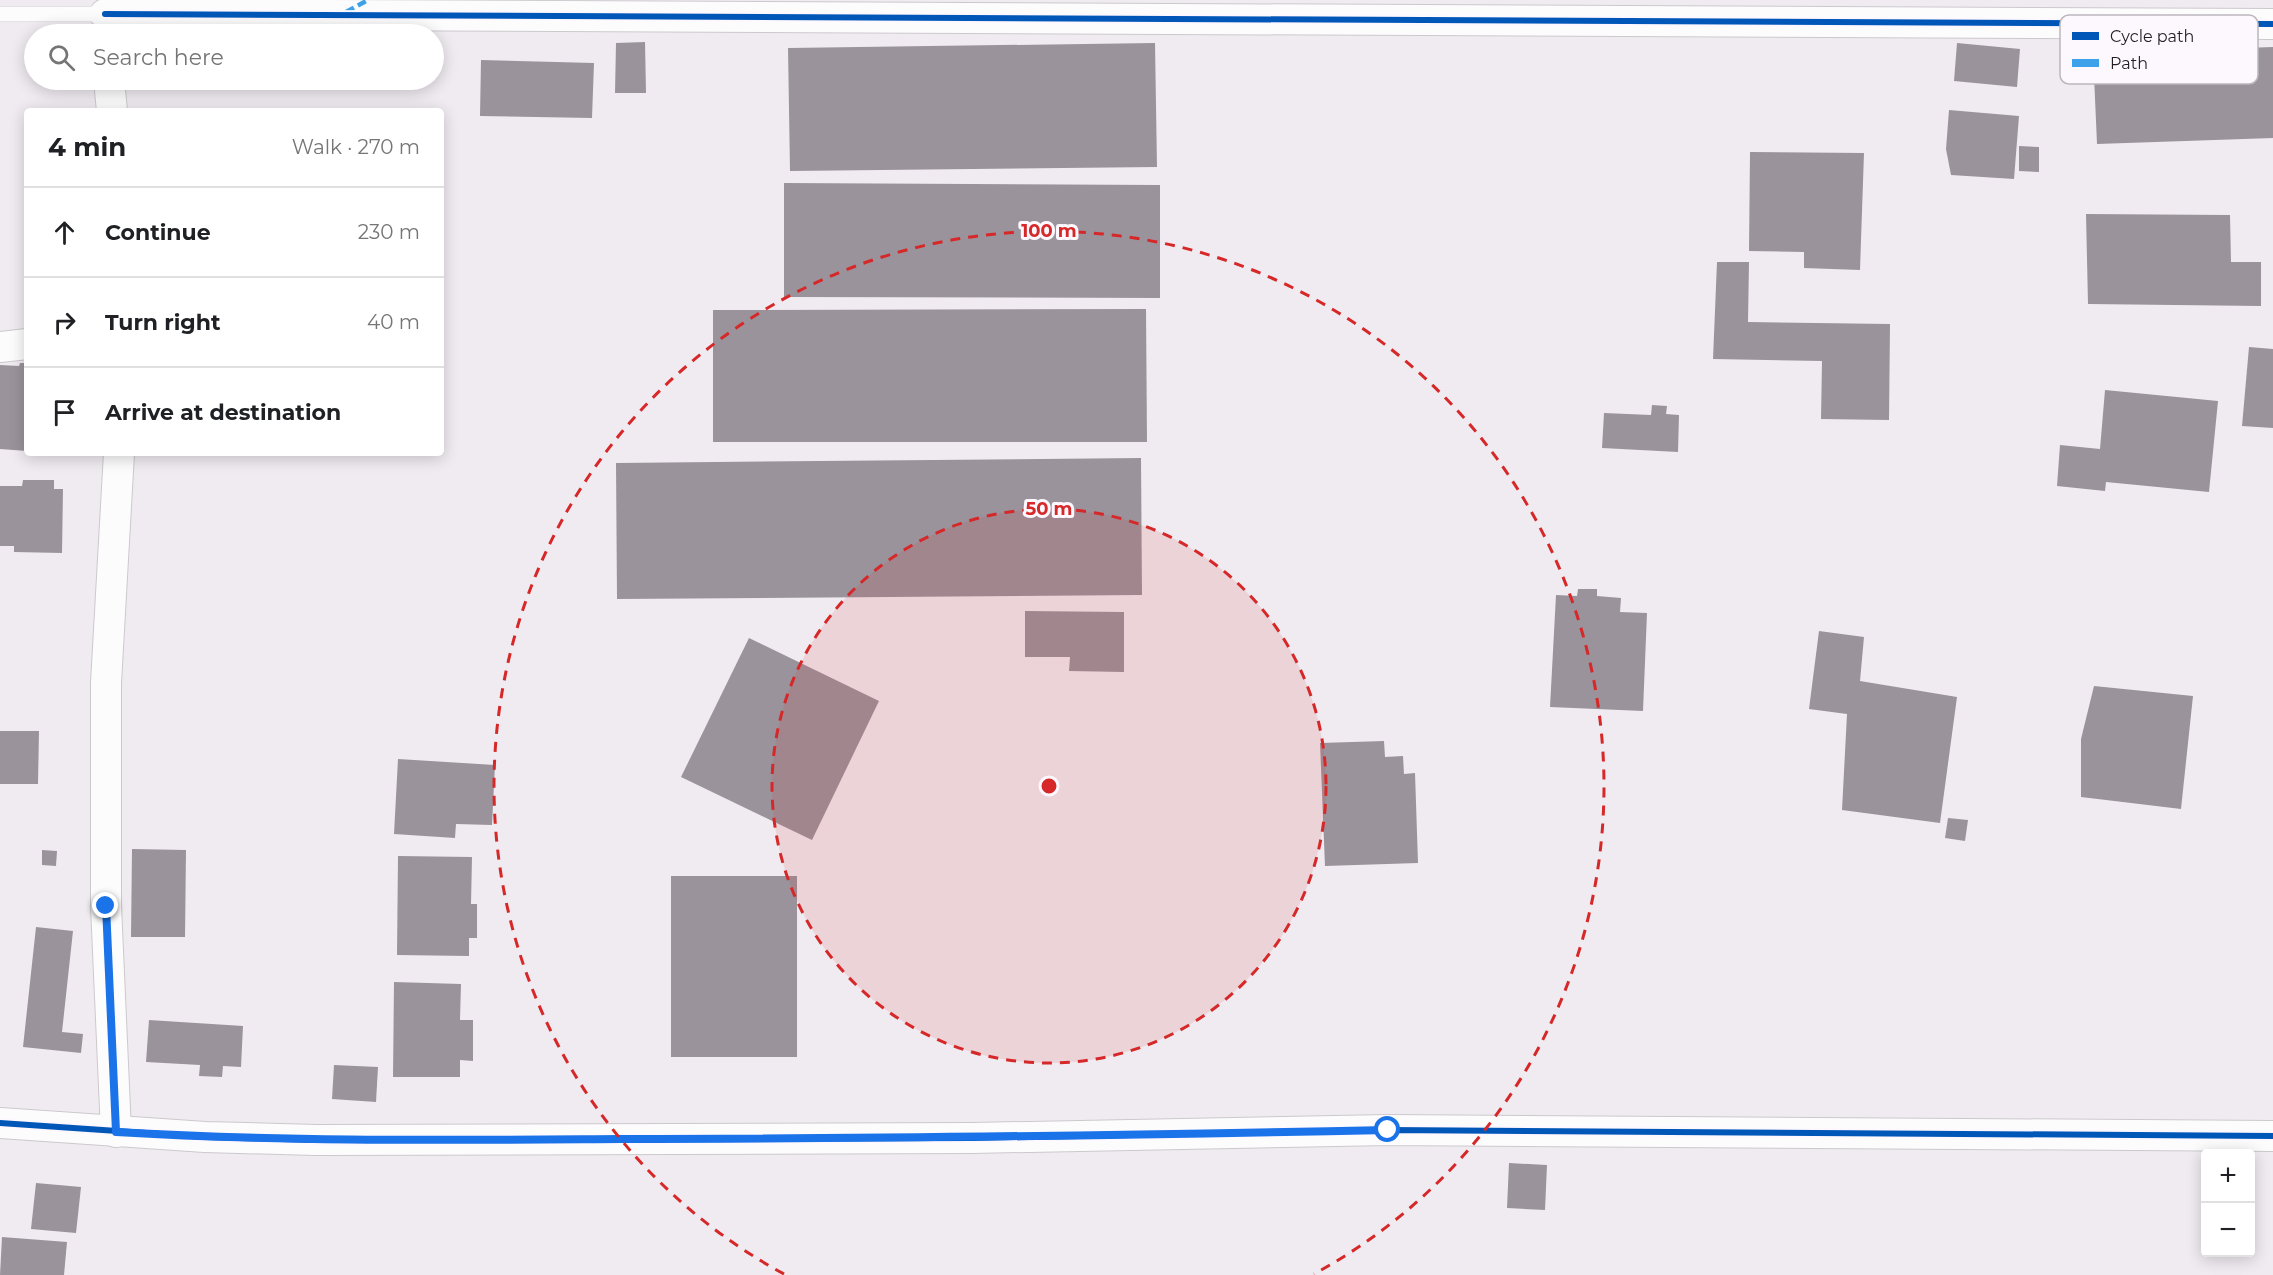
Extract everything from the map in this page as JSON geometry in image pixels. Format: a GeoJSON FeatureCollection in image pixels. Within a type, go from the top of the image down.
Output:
{"type":"FeatureCollection","features":[{"type":"Feature","properties":{"kind":"street"},"geometry":{"type":"LineString","coordinates":[[105,16],[2060,23]]}},
{"type":"Feature","properties":{"kind":"street"},"geometry":{"type":"LineString","coordinates":[[2258,24],[2273,24]]}},
{"type":"Feature","properties":{"kind":"street"},"geometry":{"type":"LineString","coordinates":[[110,90],[112,108]]}},
{"type":"Feature","properties":{"kind":"street"},"geometry":{"type":"LineString","coordinates":[[0,347],[24,344]]}},
{"type":"Feature","properties":{"kind":"street"},"geometry":{"type":"LineString","coordinates":[[116,1132],[106,906],[106,682],[119,456]]}},
{"type":"Feature","properties":{"kind":"street"},"geometry":{"type":"LineString","coordinates":[[0,1123],[205,1137],[316,1140],[960,1138],[1388,1130],[2273,1136]]}},
{"type":"Feature","properties":{"kind":"lane"},"geometry":{"type":"LineString","coordinates":[[0,14],[105,16]]}},
{"type":"Feature","properties":{"kind":"building"},"geometry":{"type":"Polygon","coordinates":[[[645,42],[646,93],[615,93],[616,43],[645,42]]]}},
{"type":"Feature","properties":{"kind":"building"},"geometry":{"type":"Polygon","coordinates":[[[1155,43],[1157,167],[790,171],[788,48],[1155,43]]]}},
{"type":"Feature","properties":{"kind":"building"},"geometry":{"type":"Polygon","coordinates":[[[1957,43],[2020,49],[2017,87],[1954,81],[1957,43]]]}},
{"type":"Feature","properties":{"kind":"building"},"geometry":{"type":"Polygon","coordinates":[[[2273,47],[2273,138],[2097,144],[2094,84],[2258,84],[2258,48],[2273,47]]]}},
{"type":"Feature","properties":{"kind":"building"},"geometry":{"type":"Polygon","coordinates":[[[481,60],[594,63],[592,118],[480,116],[481,60]]]}},
{"type":"Feature","properties":{"kind":"building"},"geometry":{"type":"Polygon","coordinates":[[[1949,110],[2019,116],[2014,179],[1951,175],[1946,149],[1949,110]]]}},
{"type":"Feature","properties":{"kind":"building"},"geometry":{"type":"Polygon","coordinates":[[[2019,146],[2039,147],[2039,172],[2019,171],[2019,146]]]}},
{"type":"Feature","properties":{"kind":"building"},"geometry":{"type":"Polygon","coordinates":[[[1750,152],[1864,153],[1860,270],[1804,268],[1804,252],[1749,251],[1750,152]]]}},
{"type":"Feature","properties":{"kind":"building"},"geometry":{"type":"Polygon","coordinates":[[[784,183],[1160,185],[1160,298],[784,297],[784,183]]]}},
{"type":"Feature","properties":{"kind":"building"},"geometry":{"type":"Polygon","coordinates":[[[2086,214],[2230,215],[2231,262],[2261,262],[2261,306],[2088,304],[2086,214]]]}},
{"type":"Feature","properties":{"kind":"building"},"geometry":{"type":"Polygon","coordinates":[[[1717,262],[1749,262],[1748,322],[1890,324],[1889,420],[1821,419],[1822,361],[1713,359],[1717,262]]]}},
{"type":"Feature","properties":{"kind":"building"},"geometry":{"type":"Polygon","coordinates":[[[1146,309],[1147,442],[713,442],[713,310],[1146,309]]]}},
{"type":"Feature","properties":{"kind":"building"},"geometry":{"type":"Polygon","coordinates":[[[2249,347],[2273,349],[2273,428],[2242,426],[2249,347]]]}},
{"type":"Feature","properties":{"kind":"building"},"geometry":{"type":"Polygon","coordinates":[[[20,363],[24,363],[24,451],[0,449],[0,365],[19,366],[20,363]]]}},
{"type":"Feature","properties":{"kind":"building"},"geometry":{"type":"Polygon","coordinates":[[[2105,390],[2218,401],[2209,492],[2106,482],[2105,491],[2057,486],[2060,445],[2100,449],[2105,390]]]}},
{"type":"Feature","properties":{"kind":"building"},"geometry":{"type":"Polygon","coordinates":[[[1652,405],[1667,406],[1666,414],[1679,415],[1678,452],[1602,448],[1604,413],[1651,415],[1652,405]]]}},
{"type":"Feature","properties":{"kind":"building"},"geometry":{"type":"Polygon","coordinates":[[[1141,458],[1142,595],[617,599],[616,463],[1141,458]]]}},
{"type":"Feature","properties":{"kind":"building"},"geometry":{"type":"Polygon","coordinates":[[[23,480],[54,480],[54,489],[63,489],[62,553],[14,552],[14,546],[0,546],[0,486],[22,486],[23,480]]]}},
{"type":"Feature","properties":{"kind":"building"},"geometry":{"type":"Polygon","coordinates":[[[1578,589],[1597,589],[1597,596],[1621,598],[1620,612],[1647,613],[1643,711],[1550,707],[1556,595],[1577,596],[1578,589]]]}},
{"type":"Feature","properties":{"kind":"building"},"geometry":{"type":"Polygon","coordinates":[[[1025,611],[1124,612],[1124,672],[1069,671],[1070,657],[1025,657],[1025,611]]]}},
{"type":"Feature","properties":{"kind":"building"},"geometry":{"type":"Polygon","coordinates":[[[1819,631],[1864,637],[1860,681],[1957,697],[1940,823],[1842,810],[1847,714],[1809,709],[1819,631]]]}},
{"type":"Feature","properties":{"kind":"building"},"geometry":{"type":"Polygon","coordinates":[[[749,638],[879,701],[812,840],[681,777],[749,638]]]}},
{"type":"Feature","properties":{"kind":"building"},"geometry":{"type":"Polygon","coordinates":[[[2094,686],[2193,696],[2181,809],[2081,797],[2081,739],[2094,686]]]}},
{"type":"Feature","properties":{"kind":"building"},"geometry":{"type":"Polygon","coordinates":[[[0,731],[39,731],[38,784],[0,784],[0,731]]]}},
{"type":"Feature","properties":{"kind":"building"},"geometry":{"type":"Polygon","coordinates":[[[1384,741],[1385,757],[1403,756],[1404,774],[1415,773],[1418,863],[1325,866],[1320,743],[1384,741]]]}},
{"type":"Feature","properties":{"kind":"building"},"geometry":{"type":"Polygon","coordinates":[[[398,759],[495,765],[492,825],[456,824],[455,838],[394,834],[398,759]]]}},
{"type":"Feature","properties":{"kind":"building"},"geometry":{"type":"Polygon","coordinates":[[[1948,818],[1968,820],[1965,841],[1945,838],[1948,818]]]}},
{"type":"Feature","properties":{"kind":"building"},"geometry":{"type":"Polygon","coordinates":[[[132,849],[186,850],[185,937],[131,937],[132,849]]]}},
{"type":"Feature","properties":{"kind":"building"},"geometry":{"type":"Polygon","coordinates":[[[42,850],[57,851],[56,866],[42,865],[42,850]]]}},
{"type":"Feature","properties":{"kind":"building"},"geometry":{"type":"Polygon","coordinates":[[[398,856],[472,857],[471,904],[477,904],[477,938],[469,938],[469,956],[397,955],[398,856]]]}},
{"type":"Feature","properties":{"kind":"building"},"geometry":{"type":"Polygon","coordinates":[[[671,876],[797,876],[797,1057],[671,1057],[671,876]]]}},
{"type":"Feature","properties":{"kind":"building"},"geometry":{"type":"Polygon","coordinates":[[[36,927],[73,931],[62,1032],[83,1034],[81,1053],[23,1047],[36,927]]]}},
{"type":"Feature","properties":{"kind":"building"},"geometry":{"type":"Polygon","coordinates":[[[394,982],[461,984],[460,1020],[473,1020],[473,1061],[460,1060],[460,1077],[393,1077],[394,982]]]}},
{"type":"Feature","properties":{"kind":"building"},"geometry":{"type":"Polygon","coordinates":[[[149,1020],[243,1026],[241,1067],[223,1066],[222,1077],[199,1076],[200,1065],[146,1062],[149,1020]]]}},
{"type":"Feature","properties":{"kind":"building"},"geometry":{"type":"Polygon","coordinates":[[[334,1065],[378,1067],[376,1102],[332,1099],[334,1065]]]}},
{"type":"Feature","properties":{"kind":"building"},"geometry":{"type":"Polygon","coordinates":[[[1509,1163],[1547,1165],[1545,1210],[1507,1208],[1509,1163]]]}},
{"type":"Feature","properties":{"kind":"building"},"geometry":{"type":"Polygon","coordinates":[[[36,1183],[81,1187],[76,1233],[31,1229],[36,1183]]]}},
{"type":"Feature","properties":{"kind":"building"},"geometry":{"type":"Polygon","coordinates":[[[2,1237],[67,1242],[64,1275],[0,1275],[2,1237]]]}},
{"type":"Feature","properties":{"kind":"marked path"},"geometry":{"type":"LineString","coordinates":[[346,12],[368,0]]}},
{"type":"Feature","properties":{"kind":"cycle path"},"geometry":{"type":"LineString","coordinates":[[105,14],[2060,23]]}},
{"type":"Feature","properties":{"kind":"cycle path"},"geometry":{"type":"LineString","coordinates":[[2258,24],[2273,24]]}},
{"type":"Feature","properties":{"kind":"cycle path"},"geometry":{"type":"LineString","coordinates":[[0,1123],[205,1137],[316,1140],[972,1138],[1388,1130],[2273,1136]]}},
{"type":"Feature","properties":{"kind":"route"},"geometry":{"type":"LineString","coordinates":[[106,906],[116,1132],[316,1140],[972,1138],[1388,1130]]}}]}
